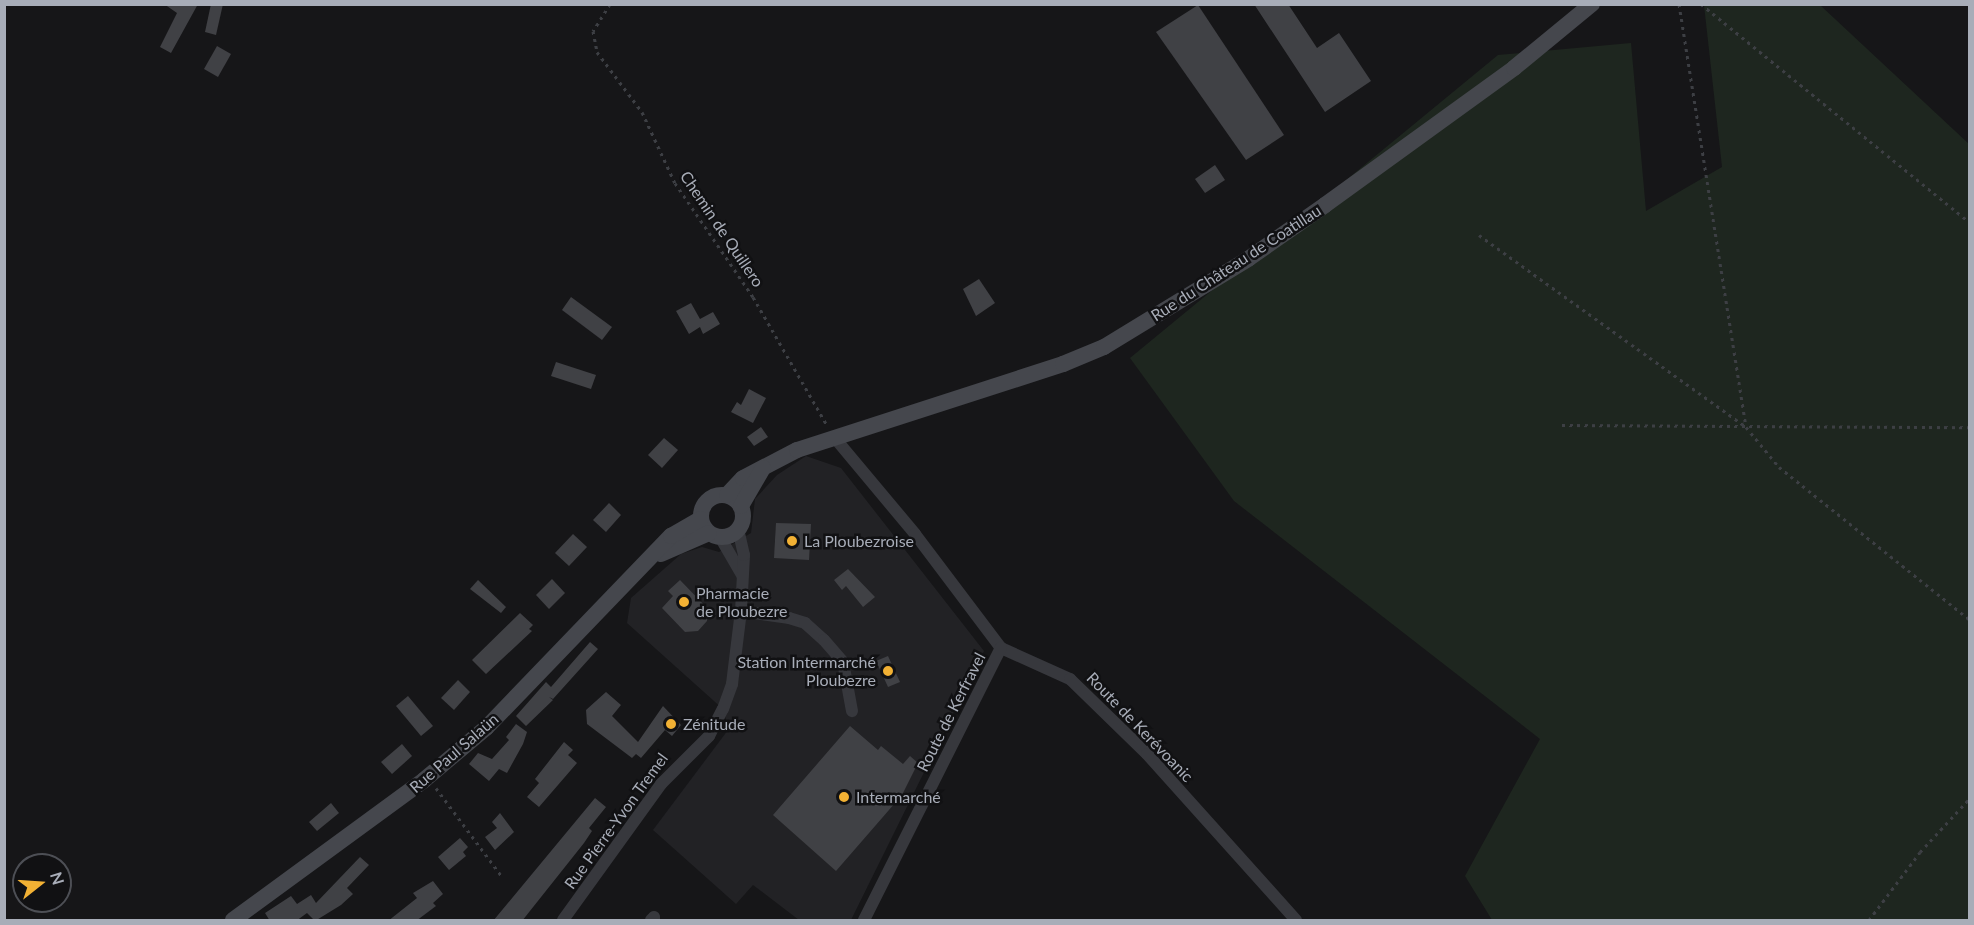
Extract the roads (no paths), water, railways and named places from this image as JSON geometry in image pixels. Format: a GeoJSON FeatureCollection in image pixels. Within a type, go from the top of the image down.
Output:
{"type":"FeatureCollection","features":[{"type":"Feature","properties":{"kind":"main road","name":"Rue du Château de Coatillau"},"geometry":{"type":"LineString","coordinates":[[834,437],[1063,364],[1104,347],[1305,218],[1514,68],[1592,4]]}},
{"type":"Feature","properties":{"kind":"main road"},"geometry":{"type":"LineString","coordinates":[[764,467],[741,506],[742,522],[738,530],[710,530],[701,511],[711,497],[727,495],[743,478],[764,467],[834,437]]}},
{"type":"Feature","properties":{"kind":"main road"},"geometry":{"type":"LineString","coordinates":[[727,495],[741,506]]}},
{"type":"Feature","properties":{"kind":"main road","name":"Rue Paul Salaün"},"geometry":{"type":"LineString","coordinates":[[233,921],[428,777],[486,728],[652,559],[710,530]]}},
{"type":"Feature","properties":{"kind":"street","name":"Route de Kerévoanic"},"geometry":{"type":"LineString","coordinates":[[834,437],[915,534],[1001,648],[1070,679],[1147,754],[1296,921]]}},
{"type":"Feature","properties":{"kind":"street"},"geometry":{"type":"LineString","coordinates":[[710,530],[742,576]]}},
{"type":"Feature","properties":{"kind":"street","name":"Rue Pierre-Yvon Tremel"},"geometry":{"type":"LineString","coordinates":[[563,921],[661,784],[709,736],[732,684],[741,611],[744,555],[738,530]]}},
{"type":"Feature","properties":{"kind":"street"},"geometry":{"type":"LineString","coordinates":[[741,611],[789,618],[805,623],[824,640],[843,662],[852,711]]}},
{"type":"Feature","properties":{"kind":"street","name":"Route de Kerfravel"},"geometry":{"type":"LineString","coordinates":[[864,921],[1001,648]]}},
{"type":"Feature","properties":{"kind":"place","name":"La Ploubezroise"},"geometry":{"type":"Point","coordinates":[792,541]}},
{"type":"Feature","properties":{"kind":"place","name":"Pharmacie de Ploubezre"},"geometry":{"type":"Point","coordinates":[684,602]}},
{"type":"Feature","properties":{"kind":"place","name":"Station Intermarché Ploubezre"},"geometry":{"type":"Point","coordinates":[888,671]}},
{"type":"Feature","properties":{"kind":"place","name":"Zénitude"},"geometry":{"type":"Point","coordinates":[671,724]}},
{"type":"Feature","properties":{"kind":"place","name":"Intermarché"},"geometry":{"type":"Point","coordinates":[844,797]}}]}
